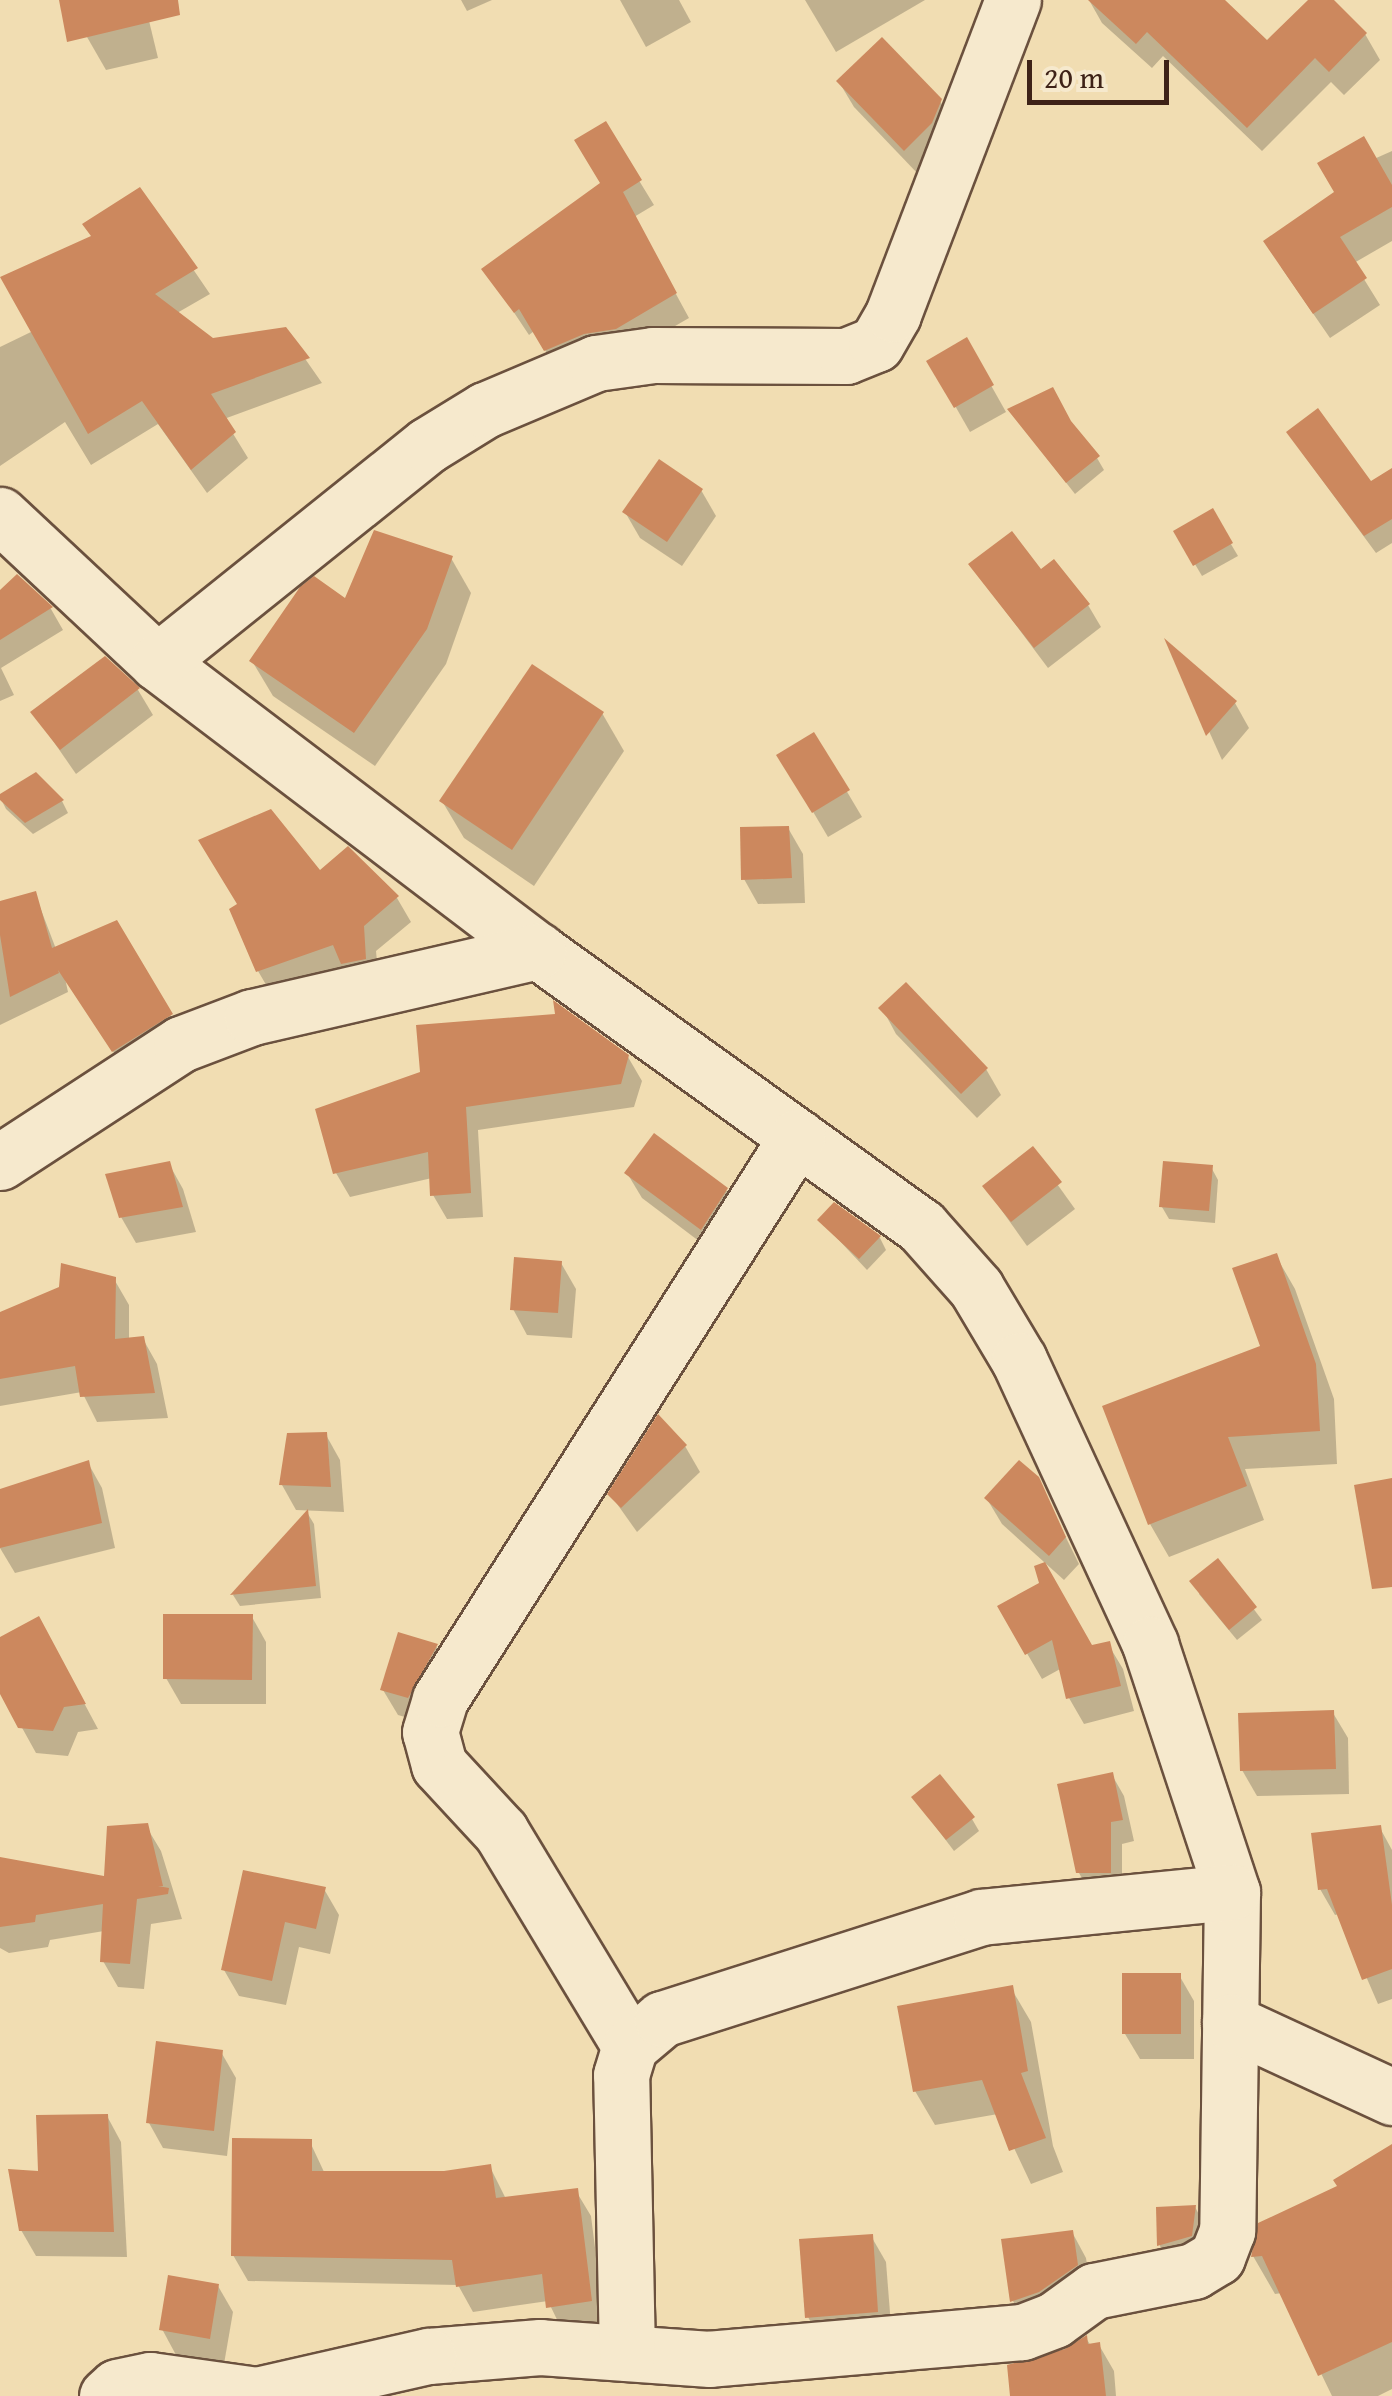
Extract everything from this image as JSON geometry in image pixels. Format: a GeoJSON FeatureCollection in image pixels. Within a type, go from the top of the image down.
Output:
{"type":"FeatureCollection","features":[{"type":"Feature","properties":{"kind":"street"},"geometry":{"type":"LineString","coordinates":[[157,662],[428,445],[485,410],[596,363],[653,354],[846,356],[876,344],[894,314],[1013,0]]}},
{"type":"Feature","properties":{"kind":"street"},"geometry":{"type":"LineString","coordinates":[[0,514],[157,662],[538,951],[921,1226],[976,1288],[1019,1360],[1150,1644],[1232,1892],[1226,2230],[1217,2257],[1194,2272],[1094,2291],[1054,2320],[1022,2332],[708,2378],[627,2354],[540,2347],[428,2356],[262,2395],[150,2380],[117,2387],[107,2396]]}},
{"type":"Feature","properties":{"kind":"street"},"geometry":{"type":"LineString","coordinates":[[0,1162],[181,1044],[252,1018],[538,951]]}},
{"type":"Feature","properties":{"kind":"street"},"geometry":{"type":"LineString","coordinates":[[630,2046],[502,1832],[439,1765],[430,1732],[440,1699],[797,1137]]}},
{"type":"Feature","properties":{"kind":"street"},"geometry":{"type":"LineString","coordinates":[[627,2354],[621,2075],[630,2046],[662,2019],[981,1917],[1232,1892]]}},
{"type":"Feature","properties":{"kind":"street"},"geometry":{"type":"LineString","coordinates":[[1230,2022],[1392,2097]]}},
{"type":"Feature","properties":{"kind":"building"},"geometry":{"type":"Polygon","coordinates":[[[59,0],[178,0],[180,15],[67,42],[59,0]]]}},
{"type":"Feature","properties":{"kind":"building"},"geometry":{"type":"Polygon","coordinates":[[[1088,0],[1225,0],[1267,40],[1308,0],[1334,0],[1367,33],[1329,72],[1315,58],[1247,128],[1147,32],[1136,44],[1088,0]]]}},
{"type":"Feature","properties":{"kind":"building"},"geometry":{"type":"Polygon","coordinates":[[[882,37],[942,99],[932,123],[904,151],[836,81],[882,37]]]}},
{"type":"Feature","properties":{"kind":"building"},"geometry":{"type":"Polygon","coordinates":[[[606,121],[642,180],[623,192],[677,293],[616,329],[584,334],[544,351],[519,309],[514,313],[481,269],[600,183],[574,140],[606,121]]]}},
{"type":"Feature","properties":{"kind":"building"},"geometry":{"type":"Polygon","coordinates":[[[1364,136],[1392,185],[1392,207],[1340,237],[1367,278],[1313,314],[1263,241],[1334,192],[1317,163],[1364,136]]]}},
{"type":"Feature","properties":{"kind":"building"},"geometry":{"type":"Polygon","coordinates":[[[140,187],[198,268],[155,294],[213,338],[286,327],[310,358],[211,394],[236,432],[191,470],[142,401],[88,434],[0,277],[91,236],[82,224],[140,187]]]}},
{"type":"Feature","properties":{"kind":"building"},"geometry":{"type":"Polygon","coordinates":[[[967,337],[994,385],[954,408],[926,361],[967,337]]]}},
{"type":"Feature","properties":{"kind":"building"},"geometry":{"type":"Polygon","coordinates":[[[1053,387],[1071,421],[1100,456],[1066,483],[1007,409],[1053,387]]]}},
{"type":"Feature","properties":{"kind":"building"},"geometry":{"type":"Polygon","coordinates":[[[1318,408],[1371,481],[1392,468],[1392,519],[1364,536],[1286,432],[1318,408]]]}},
{"type":"Feature","properties":{"kind":"building"},"geometry":{"type":"Polygon","coordinates":[[[659,459],[703,489],[667,542],[622,512],[659,459]]]}},
{"type":"Feature","properties":{"kind":"building"},"geometry":{"type":"Polygon","coordinates":[[[1213,508],[1233,543],[1193,566],[1173,531],[1213,508]]]}},
{"type":"Feature","properties":{"kind":"building"},"geometry":{"type":"Polygon","coordinates":[[[374,530],[453,556],[427,629],[354,733],[249,661],[300,587],[314,576],[345,598],[374,530]]]}},
{"type":"Feature","properties":{"kind":"building"},"geometry":{"type":"Polygon","coordinates":[[[1012,531],[1041,569],[1054,559],[1090,604],[1034,648],[968,564],[1012,531]]]}},
{"type":"Feature","properties":{"kind":"building"},"geometry":{"type":"Polygon","coordinates":[[[17,574],[53,607],[0,640],[0,590],[17,574]]]}},
{"type":"Feature","properties":{"kind":"building"},"geometry":{"type":"Polygon","coordinates":[[[1164,638],[1237,701],[1206,736],[1164,638]]]}},
{"type":"Feature","properties":{"kind":"building"},"geometry":{"type":"Polygon","coordinates":[[[105,656],[140,688],[60,750],[30,712],[105,656]]]}},
{"type":"Feature","properties":{"kind":"building"},"geometry":{"type":"Polygon","coordinates":[[[532,664],[604,712],[512,850],[439,801],[532,664]]]}},
{"type":"Feature","properties":{"kind":"building"},"geometry":{"type":"Polygon","coordinates":[[[814,732],[850,790],[812,813],[776,755],[814,732]]]}},
{"type":"Feature","properties":{"kind":"building"},"geometry":{"type":"Polygon","coordinates":[[[36,772],[64,800],[25,823],[0,800],[0,794],[36,772]]]}},
{"type":"Feature","properties":{"kind":"building"},"geometry":{"type":"Polygon","coordinates":[[[271,809],[320,870],[348,846],[399,896],[364,926],[366,959],[341,964],[333,945],[256,972],[229,909],[237,904],[198,840],[271,809]]]}},
{"type":"Feature","properties":{"kind":"building"},"geometry":{"type":"Polygon","coordinates":[[[789,826],[792,878],[741,880],[740,827],[789,826]]]}},
{"type":"Feature","properties":{"kind":"building"},"geometry":{"type":"Polygon","coordinates":[[[36,891],[52,948],[117,920],[173,1014],[112,1052],[58,970],[59,973],[10,997],[0,935],[0,901],[36,891]]]}},
{"type":"Feature","properties":{"kind":"building"},"geometry":{"type":"Polygon","coordinates":[[[906,982],[988,1068],[961,1094],[878,1008],[906,982]]]}},
{"type":"Feature","properties":{"kind":"building"},"geometry":{"type":"Polygon","coordinates":[[[553,1000],[629,1055],[621,1084],[466,1107],[471,1193],[430,1196],[428,1152],[333,1174],[315,1109],[420,1072],[416,1025],[555,1014],[553,1000]]]}},
{"type":"Feature","properties":{"kind":"building"},"geometry":{"type":"Polygon","coordinates":[[[654,1133],[728,1188],[701,1230],[624,1173],[654,1133]]]}},
{"type":"Feature","properties":{"kind":"building"},"geometry":{"type":"Polygon","coordinates":[[[1033,1146],[1062,1182],[1011,1222],[982,1186],[1033,1146]]]}},
{"type":"Feature","properties":{"kind":"building"},"geometry":{"type":"Polygon","coordinates":[[[170,1161],[183,1207],[119,1218],[105,1174],[170,1161]]]}},
{"type":"Feature","properties":{"kind":"building"},"geometry":{"type":"Polygon","coordinates":[[[1163,1161],[1213,1165],[1209,1211],[1159,1207],[1163,1161]]]}},
{"type":"Feature","properties":{"kind":"building"},"geometry":{"type":"Polygon","coordinates":[[[834,1202],[881,1236],[859,1259],[817,1220],[834,1202]]]}},
{"type":"Feature","properties":{"kind":"building"},"geometry":{"type":"Polygon","coordinates":[[[1277,1253],[1316,1364],[1320,1431],[1228,1437],[1247,1486],[1148,1525],[1102,1406],[1260,1346],[1232,1268],[1277,1253]]]}},
{"type":"Feature","properties":{"kind":"building"},"geometry":{"type":"Polygon","coordinates":[[[514,1257],[562,1261],[558,1313],[510,1310],[514,1257]]]}},
{"type":"Feature","properties":{"kind":"building"},"geometry":{"type":"Polygon","coordinates":[[[61,1263],[116,1277],[115,1339],[144,1336],[155,1393],[80,1397],[75,1366],[0,1379],[0,1312],[59,1287],[61,1263]]]}},
{"type":"Feature","properties":{"kind":"building"},"geometry":{"type":"Polygon","coordinates":[[[658,1414],[687,1445],[621,1508],[607,1494],[658,1414]]]}},
{"type":"Feature","properties":{"kind":"building"},"geometry":{"type":"Polygon","coordinates":[[[327,1432],[331,1487],[279,1485],[287,1433],[327,1432]]]}},
{"type":"Feature","properties":{"kind":"building"},"geometry":{"type":"Polygon","coordinates":[[[89,1460],[102,1523],[0,1548],[0,1489],[89,1460]]]}},
{"type":"Feature","properties":{"kind":"building"},"geometry":{"type":"Polygon","coordinates":[[[1019,1460],[1039,1477],[1066,1537],[1049,1556],[984,1498],[1019,1460]]]}},
{"type":"Feature","properties":{"kind":"building"},"geometry":{"type":"Polygon","coordinates":[[[1392,1478],[1392,1587],[1372,1589],[1354,1485],[1392,1478]]]}},
{"type":"Feature","properties":{"kind":"building"},"geometry":{"type":"Polygon","coordinates":[[[308,1509],[316,1586],[230,1595],[308,1509]]]}},
{"type":"Feature","properties":{"kind":"building"},"geometry":{"type":"Polygon","coordinates":[[[1218,1558],[1257,1607],[1229,1630],[1189,1581],[1218,1558]]]}},
{"type":"Feature","properties":{"kind":"building"},"geometry":{"type":"Polygon","coordinates":[[[1045,1562],[1092,1645],[1110,1641],[1121,1686],[1066,1699],[1052,1640],[1025,1655],[997,1606],[1039,1583],[1034,1566],[1045,1562]]]}},
{"type":"Feature","properties":{"kind":"building"},"geometry":{"type":"Polygon","coordinates":[[[163,1614],[253,1614],[252,1680],[163,1679],[163,1614]]]}},
{"type":"Feature","properties":{"kind":"building"},"geometry":{"type":"Polygon","coordinates":[[[39,1616],[86,1704],[64,1707],[53,1731],[18,1728],[0,1694],[0,1637],[39,1616]]]}},
{"type":"Feature","properties":{"kind":"building"},"geometry":{"type":"Polygon","coordinates":[[[398,1632],[438,1644],[408,1698],[380,1690],[398,1632]]]}},
{"type":"Feature","properties":{"kind":"building"},"geometry":{"type":"Polygon","coordinates":[[[1334,1710],[1336,1769],[1240,1771],[1238,1713],[1334,1710]]]}},
{"type":"Feature","properties":{"kind":"building"},"geometry":{"type":"Polygon","coordinates":[[[1113,1772],[1123,1820],[1111,1822],[1111,1873],[1076,1873],[1057,1784],[1113,1772]]]}},
{"type":"Feature","properties":{"kind":"building"},"geometry":{"type":"Polygon","coordinates":[[[940,1774],[975,1817],[946,1840],[911,1797],[940,1774]]]}},
{"type":"Feature","properties":{"kind":"building"},"geometry":{"type":"Polygon","coordinates":[[[148,1823],[163,1886],[158,1886],[169,1888],[168,1894],[137,1899],[130,1964],[100,1962],[103,1904],[36,1915],[35,1922],[0,1927],[0,1857],[104,1876],[107,1826],[148,1823]]]}},
{"type":"Feature","properties":{"kind":"building"},"geometry":{"type":"Polygon","coordinates":[[[1381,1825],[1392,1905],[1392,1969],[1362,1980],[1327,1889],[1318,1890],[1311,1833],[1381,1825]]]}},
{"type":"Feature","properties":{"kind":"building"},"geometry":{"type":"Polygon","coordinates":[[[243,1870],[326,1887],[316,1929],[285,1922],[272,1981],[221,1970],[243,1870]]]}},
{"type":"Feature","properties":{"kind":"building"},"geometry":{"type":"Polygon","coordinates":[[[1122,1973],[1181,1973],[1181,2034],[1122,2034],[1122,1973]]]}},
{"type":"Feature","properties":{"kind":"building"},"geometry":{"type":"Polygon","coordinates":[[[1013,1985],[1028,2071],[1021,2073],[1046,2138],[1009,2151],[982,2080],[913,2092],[897,2006],[1013,1985]]]}},
{"type":"Feature","properties":{"kind":"building"},"geometry":{"type":"Polygon","coordinates":[[[156,2041],[223,2050],[214,2131],[146,2123],[156,2041]]]}},
{"type":"Feature","properties":{"kind":"building"},"geometry":{"type":"Polygon","coordinates":[[[108,2114],[114,2232],[19,2231],[8,2169],[38,2171],[36,2115],[108,2114]]]}},
{"type":"Feature","properties":{"kind":"building"},"geometry":{"type":"Polygon","coordinates":[[[232,2138],[312,2139],[312,2171],[444,2171],[491,2164],[496,2198],[578,2188],[592,2301],[546,2308],[542,2274],[456,2287],[452,2260],[231,2256],[232,2138]]]}},
{"type":"Feature","properties":{"kind":"building"},"geometry":{"type":"Polygon","coordinates":[[[1392,2144],[1392,2342],[1318,2376],[1262,2256],[1251,2257],[1258,2223],[1337,2186],[1333,2180],[1392,2144]]]}},
{"type":"Feature","properties":{"kind":"building"},"geometry":{"type":"Polygon","coordinates":[[[1196,2205],[1192,2236],[1157,2246],[1156,2207],[1196,2205]]]}},
{"type":"Feature","properties":{"kind":"building"},"geometry":{"type":"Polygon","coordinates":[[[1073,2230],[1078,2265],[1039,2292],[1010,2302],[1001,2239],[1073,2230]]]}},
{"type":"Feature","properties":{"kind":"building"},"geometry":{"type":"Polygon","coordinates":[[[873,2234],[878,2312],[805,2318],[799,2239],[873,2234]]]}},
{"type":"Feature","properties":{"kind":"building"},"geometry":{"type":"Polygon","coordinates":[[[168,2275],[219,2284],[210,2339],[159,2330],[168,2275]]]}},
{"type":"Feature","properties":{"kind":"building"},"geometry":{"type":"Polygon","coordinates":[[[1087,2335],[1088,2344],[1100,2342],[1106,2396],[1010,2396],[1007,2365],[1065,2349],[1087,2335]]]}}]}
